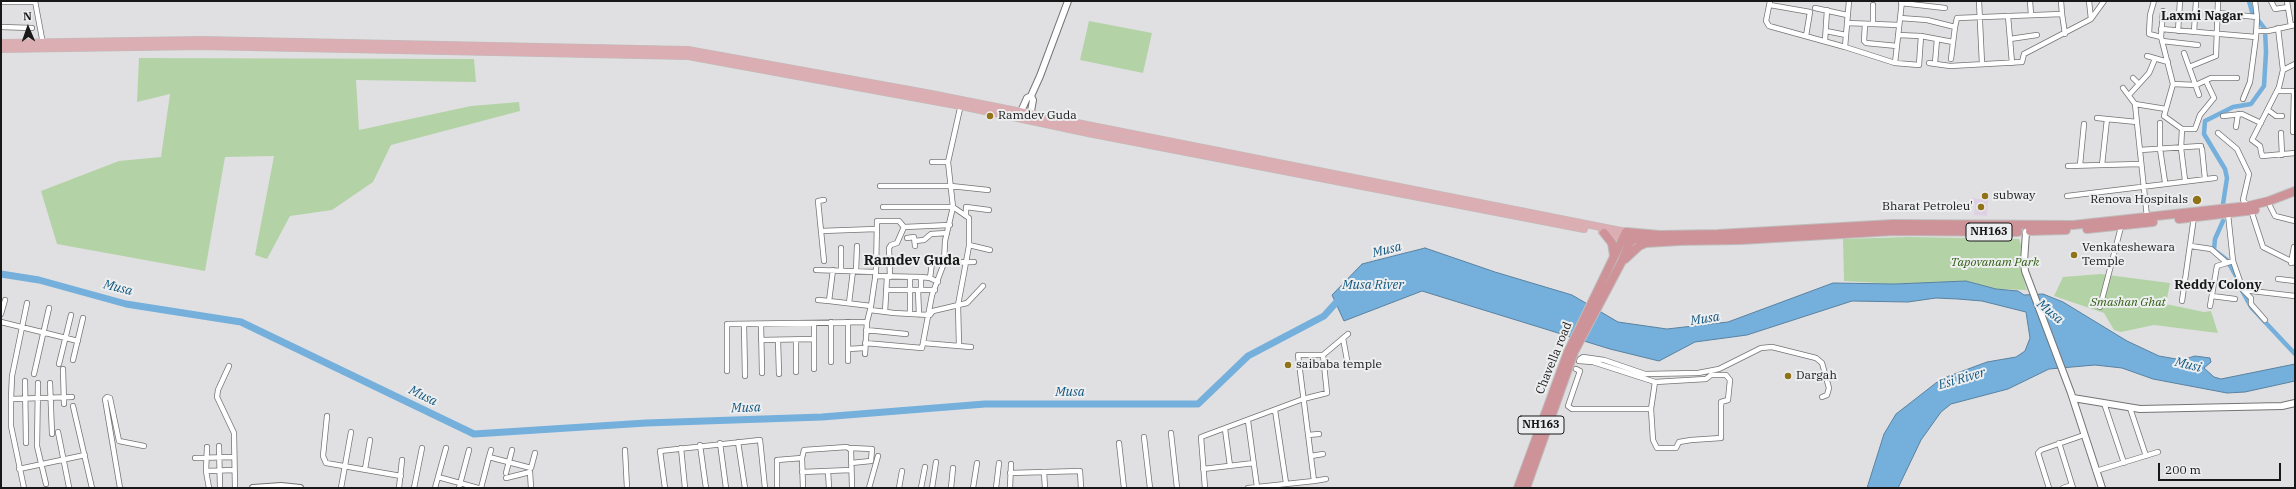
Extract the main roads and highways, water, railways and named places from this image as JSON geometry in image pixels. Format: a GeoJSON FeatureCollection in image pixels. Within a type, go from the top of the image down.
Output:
{"type":"FeatureCollection","features":[{"type":"Feature","properties":{"kind":"highway","name":"NH163"},"geometry":{"type":"LineString","coordinates":[[1628,238],[1893,224],[2073,225],[2194,217],[2228,214],[2295,191]]}},
{"type":"Feature","properties":{"kind":"highway","name":"NH163"},"geometry":{"type":"LineString","coordinates":[[1622,261],[1639,246],[1659,242],[1741,240],[1894,231],[2026,232],[2121,227],[2148,220],[2270,206],[2295,196]]}},
{"type":"Feature","properties":{"kind":"highway"},"geometry":{"type":"LineString","coordinates":[[1604,233],[1612,243],[1614,257]]}},
{"type":"Feature","properties":{"kind":"highway"},"geometry":{"type":"LineString","coordinates":[[1628,238],[1680,241]]}},
{"type":"Feature","properties":{"kind":"highway","name":"Chavella road"},"geometry":{"type":"LineString","coordinates":[[1526,488],[1575,367],[1601,281],[1614,257],[1628,238]]}},
{"type":"Feature","properties":{"kind":"highway","name":"Chavella road"},"geometry":{"type":"LineString","coordinates":[[1518,488],[1575,367],[1574,352],[1622,261],[1628,238]]}},
{"type":"Feature","properties":{"kind":"main road"},"geometry":{"type":"LineString","coordinates":[[1,43],[43,45],[201,46],[688,56],[961,103],[1628,238]]}},
{"type":"Feature","properties":{"kind":"main road"},"geometry":{"type":"LineString","coordinates":[[1,49],[43,45]]}},
{"type":"Feature","properties":{"kind":"main road"},"geometry":{"type":"LineString","coordinates":[[1030,118],[1628,238]]}},
{"type":"Feature","properties":{"kind":"water"},"geometry":{"type":"Polygon","coordinates":[[[1425,248],[1495,272],[1572,295],[1618,322],[1667,329],[1728,322],[1833,283],[1895,284],[1966,281],[1996,289],[2018,291],[2024,295],[2043,294],[2063,302],[2127,341],[2159,356],[2182,360],[2195,356],[2210,358],[2211,362],[2204,368],[2214,377],[2221,379],[2295,364],[2295,381],[2245,392],[2227,393],[2153,379],[2122,368],[2095,365],[2049,369],[2008,389],[1951,404],[1941,412],[1921,440],[1898,488],[1867,488],[1884,434],[1896,414],[1941,379],[1987,362],[2016,357],[2025,351],[2030,338],[2026,312],[1982,301],[1958,299],[1936,298],[1908,302],[1852,301],[1747,335],[1695,342],[1659,361],[1610,349],[1422,291],[1344,321],[1332,295],[1362,264],[1425,248]]]}},
{"type":"Feature","properties":{"kind":"waterway"},"geometry":{"type":"LineString","coordinates":[[2223,204],[2227,178],[2225,169],[2204,134],[2205,121],[2233,107],[2251,104],[2264,86],[2266,52],[2265,29],[2252,12],[2249,1]]}},
{"type":"Feature","properties":{"kind":"waterway"},"geometry":{"type":"LineString","coordinates":[[2223,221],[2215,239],[2214,250],[2227,260],[2237,278]]}},
{"type":"Feature","properties":{"kind":"waterway","name":"Musa"},"geometry":{"type":"LineString","coordinates":[[1,274],[39,280],[126,304],[241,322],[474,434],[646,423],[822,417],[985,404],[1198,404],[1248,356],[1324,316],[1342,296]]}},
{"type":"Feature","properties":{"kind":"waterway"},"geometry":{"type":"LineString","coordinates":[[2240,287],[2251,307],[2295,354]]}},
{"type":"Feature","properties":{"kind":"place","name":"Ramdev Guda"},"geometry":{"type":"Point","coordinates":[990,116]}},
{"type":"Feature","properties":{"kind":"place","name":"subway"},"geometry":{"type":"Point","coordinates":[1985,196]}},
{"type":"Feature","properties":{"kind":"place","name":"Renova Hospitals"},"geometry":{"type":"Point","coordinates":[2197,200]}},
{"type":"Feature","properties":{"kind":"place","name":"Bharat Petroleu'"},"geometry":{"type":"Point","coordinates":[1981,207]}},
{"type":"Feature","properties":{"kind":"place","name":"Venkateshewara Temple"},"geometry":{"type":"Point","coordinates":[2074,255]}},
{"type":"Feature","properties":{"kind":"place","name":"saibaba temple"},"geometry":{"type":"Point","coordinates":[1288,365]}},
{"type":"Feature","properties":{"kind":"place","name":"Dargah"},"geometry":{"type":"Point","coordinates":[1788,376]}},
{"type":"Feature","properties":{"kind":"district","name":"Laxmi Nagar"},"geometry":{"type":"Point","coordinates":[2202,16]}},
{"type":"Feature","properties":{"kind":"district","name":"Ramdev Guda"},"geometry":{"type":"Point","coordinates":[912,261]}},
{"type":"Feature","properties":{"kind":"district","name":"Reddy Colony"},"geometry":{"type":"Point","coordinates":[2218,285]}},
{"type":"Feature","properties":{"kind":"park label","name":"Tapovanam Park"},"geometry":{"type":"Point","coordinates":[1995,263]}},
{"type":"Feature","properties":{"kind":"park label","name":"Smashan Ghat"},"geometry":{"type":"Point","coordinates":[2128,303]}},
{"type":"Feature","properties":{"kind":"water label","name":"Musa River"},"geometry":{"type":"Point","coordinates":[1373,285]}},
{"type":"Feature","properties":{"kind":"water label","name":"Musi"},"geometry":{"type":"Point","coordinates":[2188,365]}},
{"type":"Feature","properties":{"kind":"water label","name":"Esi River"},"geometry":{"type":"Point","coordinates":[1962,379]}}]}
